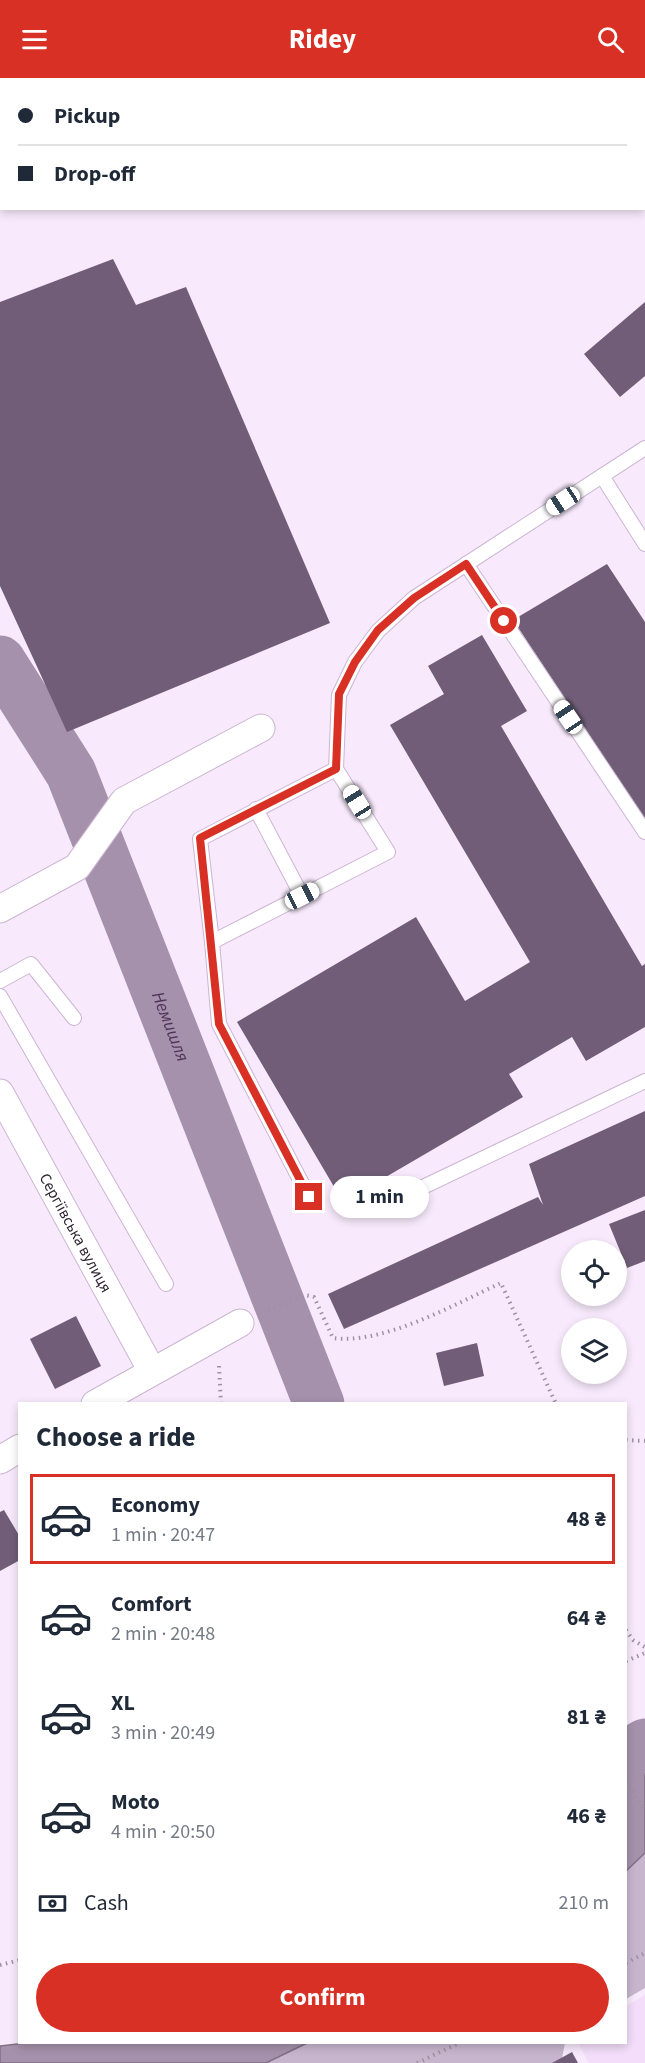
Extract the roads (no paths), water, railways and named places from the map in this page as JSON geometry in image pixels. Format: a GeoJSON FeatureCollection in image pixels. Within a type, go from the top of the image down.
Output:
{"type":"FeatureCollection","features":[{"type":"Feature","properties":{"kind":"street"},"geometry":{"type":"LineString","coordinates":[[0,909],[77,867],[124,801],[261,728]]}},
{"type":"Feature","properties":{"kind":"street","name":"Сергіївська вулиця"},"geometry":{"type":"LineString","coordinates":[[0,1093],[152,1371]]}},
{"type":"Feature","properties":{"kind":"street"},"geometry":{"type":"LineString","coordinates":[[98,1402],[240,1323]]}},
{"type":"Feature","properties":{"kind":"street"},"geometry":{"type":"LineString","coordinates":[[0,1460],[18,1449]]}},
{"type":"Feature","properties":{"kind":"lane"},"geometry":{"type":"LineString","coordinates":[[213,942],[388,852],[336,769],[339,694],[355,662],[378,630],[414,598],[645,448]]}},
{"type":"Feature","properties":{"kind":"lane"},"geometry":{"type":"LineString","coordinates":[[602,476],[645,544]]}},
{"type":"Feature","properties":{"kind":"lane"},"geometry":{"type":"LineString","coordinates":[[466,564],[645,832]]}},
{"type":"Feature","properties":{"kind":"lane"},"geometry":{"type":"LineString","coordinates":[[309,1197],[219,1024],[213,942],[200,838],[336,769]]}},
{"type":"Feature","properties":{"kind":"lane"},"geometry":{"type":"LineString","coordinates":[[256,809],[302,896]]}},
{"type":"Feature","properties":{"kind":"lane"},"geometry":{"type":"LineString","coordinates":[[0,981],[31,964],[74,1018]]}},
{"type":"Feature","properties":{"kind":"lane"},"geometry":{"type":"LineString","coordinates":[[0,996],[166,1284]]}},
{"type":"Feature","properties":{"kind":"lane"},"geometry":{"type":"LineString","coordinates":[[379,1208],[645,1081]]}},
{"type":"Feature","properties":{"kind":"waterway","name":"Немишля"},"geometry":{"type":"LineString","coordinates":[[0,661],[71,773],[318,1402]]}},
{"type":"Feature","properties":{"kind":"waterway"},"geometry":{"type":"LineString","coordinates":[[627,1754],[645,1744]]}}]}
